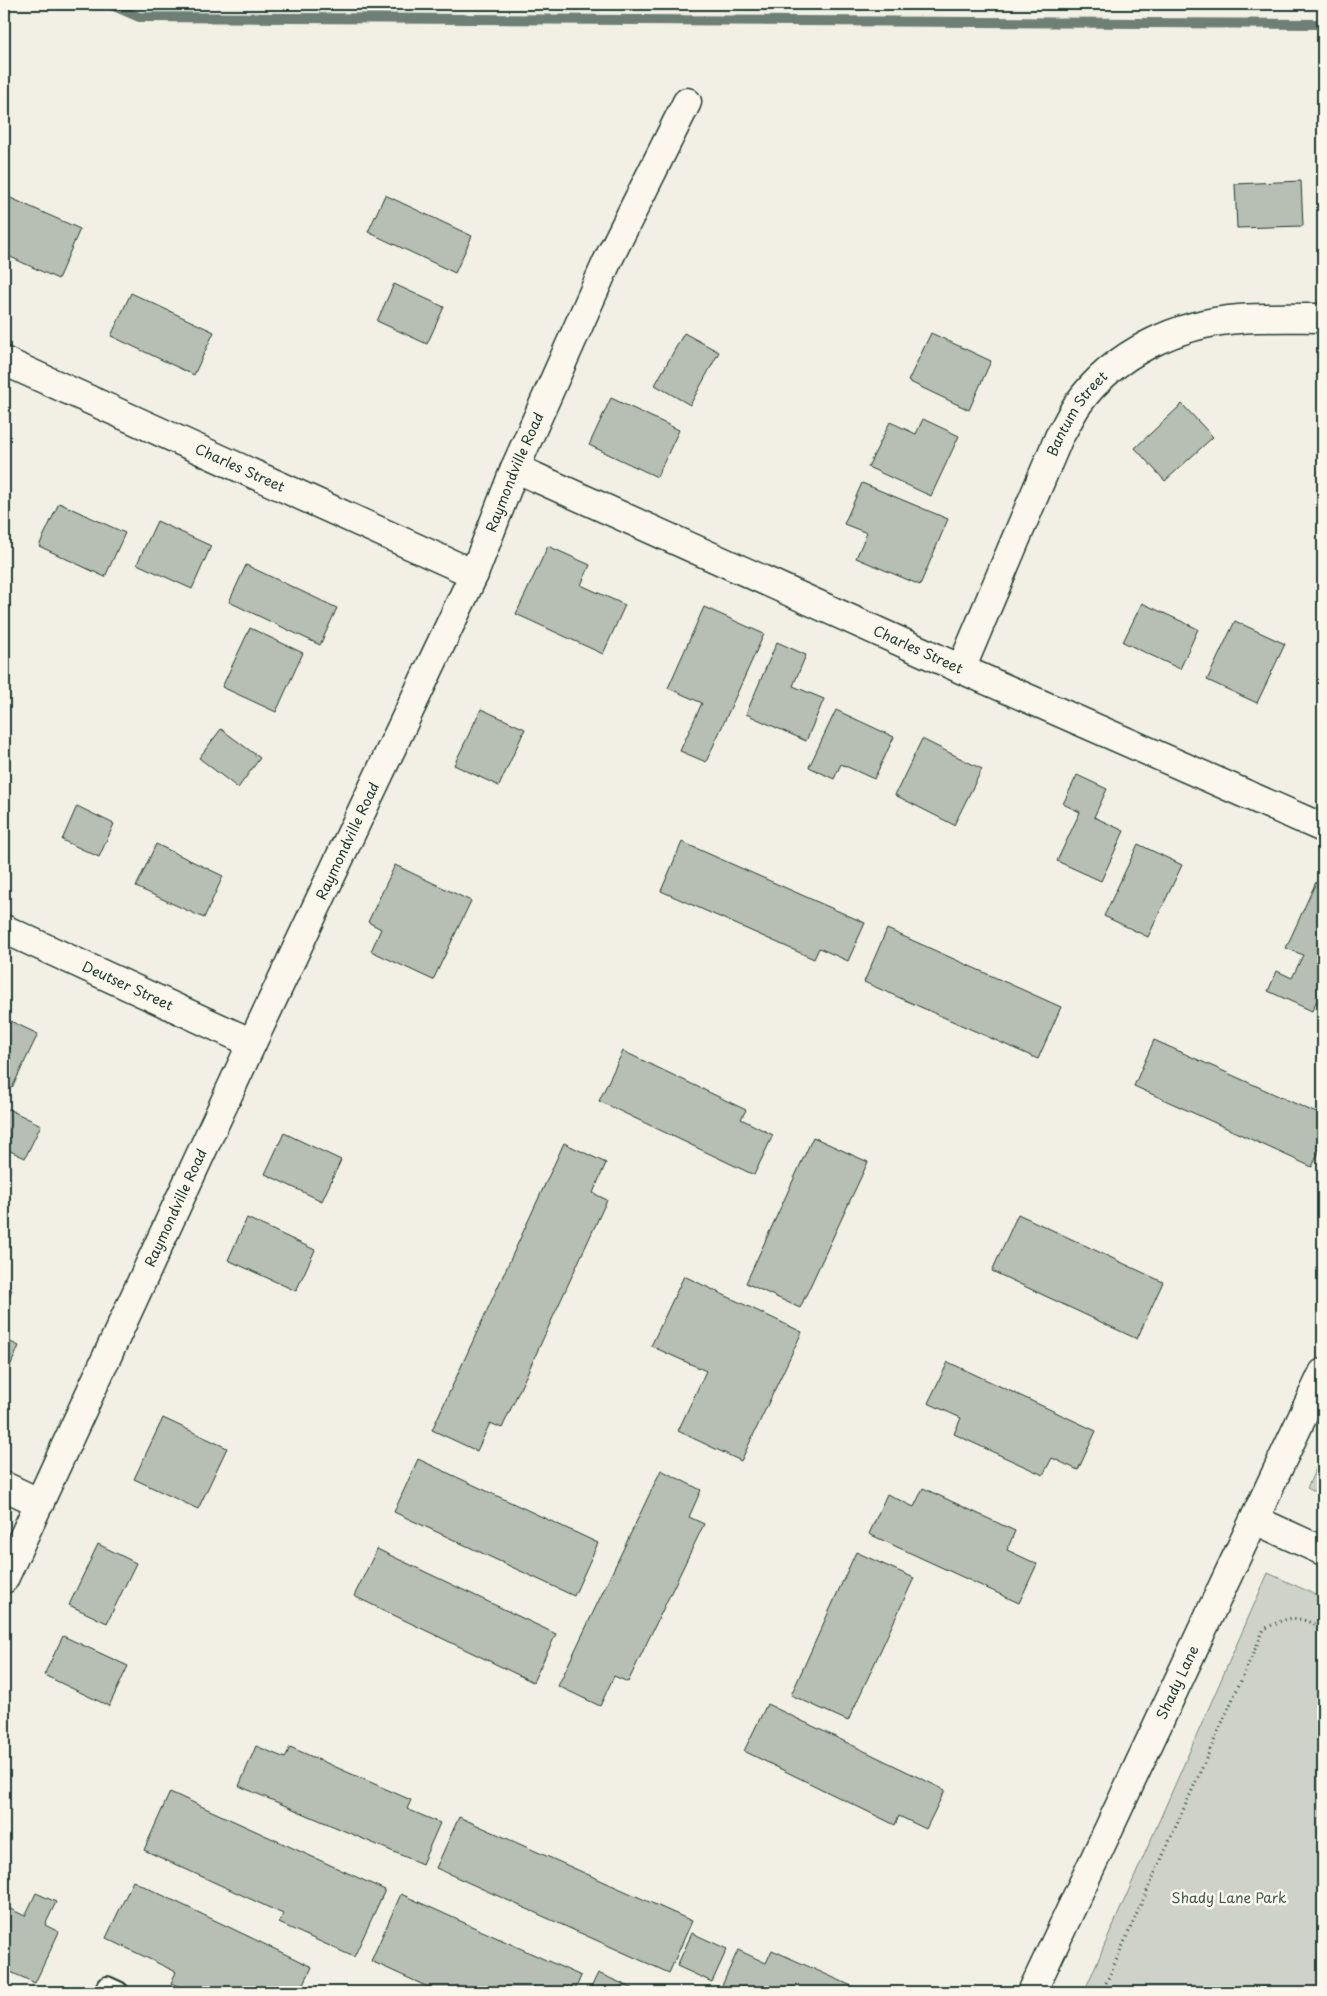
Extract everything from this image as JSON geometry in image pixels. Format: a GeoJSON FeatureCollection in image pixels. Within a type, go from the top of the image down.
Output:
{"type":"FeatureCollection","features":[{"type":"Feature","properties":{"kind":"street","name":"Raymondville Road"},"geometry":{"type":"LineString","coordinates":[[4,1579],[252,1043],[474,574],[515,468],[607,262],[687,102]]}},
{"type":"Feature","properties":{"kind":"street","name":"Bantum Street"},"geometry":{"type":"LineString","coordinates":[[961,670],[1059,437],[1078,403],[1101,378],[1142,347],[1184,328],[1238,319],[1323,318]]}},
{"type":"Feature","properties":{"kind":"street","name":"Charles Street"},"geometry":{"type":"LineString","coordinates":[[4,361],[474,574]]}},
{"type":"Feature","properties":{"kind":"street","name":"Charles Street"},"geometry":{"type":"LineString","coordinates":[[515,468],[961,670],[1323,828]]}},
{"type":"Feature","properties":{"kind":"street","name":"Deutser Street"},"geometry":{"type":"LineString","coordinates":[[4,929],[252,1043]]}},
{"type":"Feature","properties":{"kind":"street","name":"Shady Lane"},"geometry":{"type":"LineString","coordinates":[[1032,1992],[1323,1373]]}},
{"type":"Feature","properties":{"kind":"street"},"geometry":{"type":"LineString","coordinates":[[4,1486],[40,1503]]}},
{"type":"Feature","properties":{"kind":"street"},"geometry":{"type":"LineString","coordinates":[[1255,1520],[1323,1551]]}},
{"type":"Feature","properties":{"kind":"lane"},"geometry":{"type":"LineString","coordinates":[[105,1992],[107,1987],[118,1992]]}},
{"type":"Feature","properties":{"kind":"path"},"geometry":{"type":"LineString","coordinates":[[1102,1992],[1264,1629],[1288,1617],[1308,1621],[1323,1628]]}},
{"type":"Feature","properties":{"kind":"green space"},"geometry":{"type":"Polygon","coordinates":[[[1323,1453],[1323,1496],[1307,1488],[1323,1453]]]}},
{"type":"Feature","properties":{"kind":"green space","name":"Shady Lane Park"},"geometry":{"type":"Polygon","coordinates":[[[1268,1573],[1323,1598],[1323,1992],[1084,1992],[1268,1573]]]}},
{"type":"Feature","properties":{"kind":"building"},"geometry":{"type":"Polygon","coordinates":[[[1301,181],[1303,226],[1237,228],[1235,184],[1301,181]]]}},
{"type":"Feature","properties":{"kind":"building"},"geometry":{"type":"Polygon","coordinates":[[[4,195],[80,229],[58,279],[4,254],[4,195]]]}},
{"type":"Feature","properties":{"kind":"building"},"geometry":{"type":"Polygon","coordinates":[[[385,195],[472,236],[455,273],[368,232],[385,195]]]}},
{"type":"Feature","properties":{"kind":"building"},"geometry":{"type":"Polygon","coordinates":[[[394,284],[444,307],[427,344],[377,321],[394,284]]]}},
{"type":"Feature","properties":{"kind":"building"},"geometry":{"type":"Polygon","coordinates":[[[131,293],[214,332],[194,375],[111,336],[131,293]]]}},
{"type":"Feature","properties":{"kind":"building"},"geometry":{"type":"Polygon","coordinates":[[[684,333],[719,352],[690,405],[655,385],[684,333]]]}},
{"type":"Feature","properties":{"kind":"building"},"geometry":{"type":"Polygon","coordinates":[[[931,333],[991,361],[969,410],[908,381],[931,333]]]}},
{"type":"Feature","properties":{"kind":"building"},"geometry":{"type":"Polygon","coordinates":[[[611,398],[679,430],[657,477],[589,445],[611,398]]]}},
{"type":"Feature","properties":{"kind":"building"},"geometry":{"type":"Polygon","coordinates":[[[1182,404],[1213,437],[1165,481],[1135,448],[1182,404]]]}},
{"type":"Feature","properties":{"kind":"building"},"geometry":{"type":"Polygon","coordinates":[[[923,419],[959,436],[931,496],[868,467],[890,422],[916,434],[923,419]]]}},
{"type":"Feature","properties":{"kind":"building"},"geometry":{"type":"Polygon","coordinates":[[[862,483],[948,519],[920,585],[856,558],[867,533],[844,524],[862,483]]]}},
{"type":"Feature","properties":{"kind":"building"},"geometry":{"type":"Polygon","coordinates":[[[59,503],[125,533],[105,577],[39,546],[59,503]]]}},
{"type":"Feature","properties":{"kind":"building"},"geometry":{"type":"Polygon","coordinates":[[[157,521],[211,546],[192,589],[137,564],[157,521]]]}},
{"type":"Feature","properties":{"kind":"building"},"geometry":{"type":"Polygon","coordinates":[[[548,546],[590,565],[581,585],[625,605],[603,654],[516,614],[548,546]]]}},
{"type":"Feature","properties":{"kind":"building"},"geometry":{"type":"Polygon","coordinates":[[[246,565],[337,608],[320,645],[229,602],[246,565]]]}},
{"type":"Feature","properties":{"kind":"building"},"geometry":{"type":"Polygon","coordinates":[[[1142,603],[1198,629],[1180,669],[1123,642],[1142,603]]]}},
{"type":"Feature","properties":{"kind":"building"},"geometry":{"type":"Polygon","coordinates":[[[704,607],[764,634],[706,762],[680,751],[702,703],[668,688],[704,607]]]}},
{"type":"Feature","properties":{"kind":"building"},"geometry":{"type":"Polygon","coordinates":[[[1235,621],[1285,644],[1257,703],[1207,680],[1235,621]]]}},
{"type":"Feature","properties":{"kind":"building"},"geometry":{"type":"Polygon","coordinates":[[[250,628],[303,653],[276,712],[222,687],[250,628]]]}},
{"type":"Feature","properties":{"kind":"building"},"geometry":{"type":"Polygon","coordinates":[[[777,642],[806,655],[793,686],[824,699],[806,741],[746,714],[777,642]]]}},
{"type":"Feature","properties":{"kind":"building"},"geometry":{"type":"Polygon","coordinates":[[[481,709],[525,729],[499,786],[454,765],[481,709]]]}},
{"type":"Feature","properties":{"kind":"building"},"geometry":{"type":"Polygon","coordinates":[[[836,710],[894,737],[874,779],[841,764],[834,779],[809,767],[836,710]]]}},
{"type":"Feature","properties":{"kind":"building"},"geometry":{"type":"Polygon","coordinates":[[[221,729],[260,758],[238,788],[199,758],[221,729]]]}},
{"type":"Feature","properties":{"kind":"building"},"geometry":{"type":"Polygon","coordinates":[[[922,739],[982,769],[954,825],[895,795],[922,739]]]}},
{"type":"Feature","properties":{"kind":"building"},"geometry":{"type":"Polygon","coordinates":[[[1077,775],[1107,789],[1094,817],[1124,831],[1101,881],[1057,861],[1080,812],[1063,804],[1077,775]]]}},
{"type":"Feature","properties":{"kind":"building"},"geometry":{"type":"Polygon","coordinates":[[[77,806],[114,824],[99,857],[62,840],[77,806]]]}},
{"type":"Feature","properties":{"kind":"building"},"geometry":{"type":"Polygon","coordinates":[[[682,842],[865,923],[848,961],[819,948],[814,959],[661,891],[682,842]]]}},
{"type":"Feature","properties":{"kind":"building"},"geometry":{"type":"Polygon","coordinates":[[[156,844],[223,876],[204,918],[136,887],[156,844]]]}},
{"type":"Feature","properties":{"kind":"building"},"geometry":{"type":"Polygon","coordinates":[[[1138,844],[1182,865],[1148,937],[1104,916],[1138,844]]]}},
{"type":"Feature","properties":{"kind":"building"},"geometry":{"type":"Polygon","coordinates":[[[395,865],[471,901],[433,980],[371,951],[381,929],[368,922],[395,865]]]}},
{"type":"Feature","properties":{"kind":"building"},"geometry":{"type":"Polygon","coordinates":[[[1316,882],[1323,885],[1323,987],[1312,1011],[1268,991],[1277,971],[1292,978],[1303,955],[1286,948],[1316,882]]]}},
{"type":"Feature","properties":{"kind":"building"},"geometry":{"type":"Polygon","coordinates":[[[887,929],[1061,1007],[1038,1059],[864,982],[887,929]]]}},
{"type":"Feature","properties":{"kind":"building"},"geometry":{"type":"Polygon","coordinates":[[[4,1018],[38,1034],[12,1088],[4,1084],[4,1018]]]}},
{"type":"Feature","properties":{"kind":"building"},"geometry":{"type":"Polygon","coordinates":[[[1154,1040],[1323,1116],[1323,1143],[1312,1167],[1134,1086],[1154,1040]]]}},
{"type":"Feature","properties":{"kind":"building"},"geometry":{"type":"Polygon","coordinates":[[[623,1051],[746,1110],[741,1119],[773,1135],[754,1175],[599,1101],[623,1051]]]}},
{"type":"Feature","properties":{"kind":"building"},"geometry":{"type":"Polygon","coordinates":[[[4,1107],[41,1125],[25,1158],[4,1148],[4,1107]]]}},
{"type":"Feature","properties":{"kind":"building"},"geometry":{"type":"Polygon","coordinates":[[[284,1133],[341,1160],[322,1201],[265,1174],[284,1133]]]}},
{"type":"Feature","properties":{"kind":"building"},"geometry":{"type":"Polygon","coordinates":[[[813,1137],[868,1162],[800,1308],[746,1283],[813,1137]]]}},
{"type":"Feature","properties":{"kind":"building"},"geometry":{"type":"Polygon","coordinates":[[[564,1143],[606,1163],[593,1193],[607,1200],[502,1428],[490,1423],[477,1451],[432,1430],[564,1143]]]}},
{"type":"Feature","properties":{"kind":"building"},"geometry":{"type":"Polygon","coordinates":[[[1018,1214],[1163,1282],[1137,1339],[992,1271],[1018,1214]]]}},
{"type":"Feature","properties":{"kind":"building"},"geometry":{"type":"Polygon","coordinates":[[[247,1218],[315,1250],[296,1291],[228,1260],[247,1218]]]}},
{"type":"Feature","properties":{"kind":"building"},"geometry":{"type":"Polygon","coordinates":[[[684,1276],[802,1332],[741,1461],[678,1431],[706,1371],[651,1346],[684,1276]]]}},
{"type":"Feature","properties":{"kind":"building"},"geometry":{"type":"Polygon","coordinates":[[[4,1286],[12,1290],[4,1307],[4,1286]]]}},
{"type":"Feature","properties":{"kind":"building"},"geometry":{"type":"Polygon","coordinates":[[[4,1339],[19,1346],[4,1380],[4,1339]]]}},
{"type":"Feature","properties":{"kind":"building"},"geometry":{"type":"Polygon","coordinates":[[[948,1362],[1096,1431],[1078,1470],[1052,1458],[1043,1475],[954,1434],[961,1418],[928,1403],[948,1362]]]}},
{"type":"Feature","properties":{"kind":"building"},"geometry":{"type":"Polygon","coordinates":[[[163,1418],[227,1448],[198,1509],[134,1479],[163,1418]]]}},
{"type":"Feature","properties":{"kind":"building"},"geometry":{"type":"Polygon","coordinates":[[[418,1459],[598,1543],[574,1596],[394,1512],[418,1459]]]}},
{"type":"Feature","properties":{"kind":"building"},"geometry":{"type":"Polygon","coordinates":[[[661,1470],[701,1490],[689,1517],[704,1524],[628,1682],[614,1676],[600,1706],[558,1686],[661,1470]]]}},
{"type":"Feature","properties":{"kind":"building"},"geometry":{"type":"Polygon","coordinates":[[[923,1488],[1015,1531],[1007,1550],[1037,1564],[1019,1603],[869,1534],[887,1494],[914,1507],[923,1488]]]}},
{"type":"Feature","properties":{"kind":"building"},"geometry":{"type":"Polygon","coordinates":[[[98,1544],[136,1563],[107,1623],[69,1605],[98,1544]]]}},
{"type":"Feature","properties":{"kind":"building"},"geometry":{"type":"Polygon","coordinates":[[[377,1549],[556,1634],[533,1682],[354,1596],[377,1549]]]}},
{"type":"Feature","properties":{"kind":"building"},"geometry":{"type":"Polygon","coordinates":[[[856,1552],[914,1578],[848,1721],[791,1695],[856,1552]]]}},
{"type":"Feature","properties":{"kind":"building"},"geometry":{"type":"Polygon","coordinates":[[[63,1636],[128,1666],[109,1706],[44,1675],[63,1636]]]}},
{"type":"Feature","properties":{"kind":"building"},"geometry":{"type":"Polygon","coordinates":[[[767,1704],[945,1790],[926,1829],[899,1816],[895,1825],[744,1751],[767,1704]]]}},
{"type":"Feature","properties":{"kind":"building"},"geometry":{"type":"Polygon","coordinates":[[[256,1746],[285,1758],[290,1747],[411,1800],[407,1809],[440,1823],[422,1864],[239,1786],[256,1746]]]}},
{"type":"Feature","properties":{"kind":"building"},"geometry":{"type":"Polygon","coordinates":[[[170,1792],[385,1890],[354,1957],[279,1923],[283,1914],[144,1850],[170,1792]]]}},
{"type":"Feature","properties":{"kind":"building"},"geometry":{"type":"Polygon","coordinates":[[[459,1817],[692,1921],[669,1973],[436,1868],[459,1817]]]}},
{"type":"Feature","properties":{"kind":"building"},"geometry":{"type":"Polygon","coordinates":[[[133,1881],[312,1967],[300,1992],[191,1992],[171,1983],[176,1972],[106,1938],[133,1881]]]}},
{"type":"Feature","properties":{"kind":"building"},"geometry":{"type":"Polygon","coordinates":[[[36,1893],[56,1902],[45,1925],[59,1932],[35,1983],[4,1969],[4,1906],[25,1916],[36,1893]]]}},
{"type":"Feature","properties":{"kind":"building"},"geometry":{"type":"Polygon","coordinates":[[[401,1894],[581,1976],[574,1992],[439,1992],[371,1961],[401,1894]]]}},
{"type":"Feature","properties":{"kind":"building"},"geometry":{"type":"Polygon","coordinates":[[[692,1933],[727,1949],[712,1982],[677,1966],[692,1933]]]}},
{"type":"Feature","properties":{"kind":"building"},"geometry":{"type":"Polygon","coordinates":[[[738,1950],[766,1963],[772,1950],[865,1992],[725,1992],[720,1990],[738,1950]]]}},
{"type":"Feature","properties":{"kind":"building"},"geometry":{"type":"Polygon","coordinates":[[[598,1973],[641,1992],[589,1992],[598,1973]]]}},
{"type":"Feature","properties":{"kind":"waterway"},"geometry":{"type":"LineString","coordinates":[[109,4],[139,17],[1323,24]]}}]}
